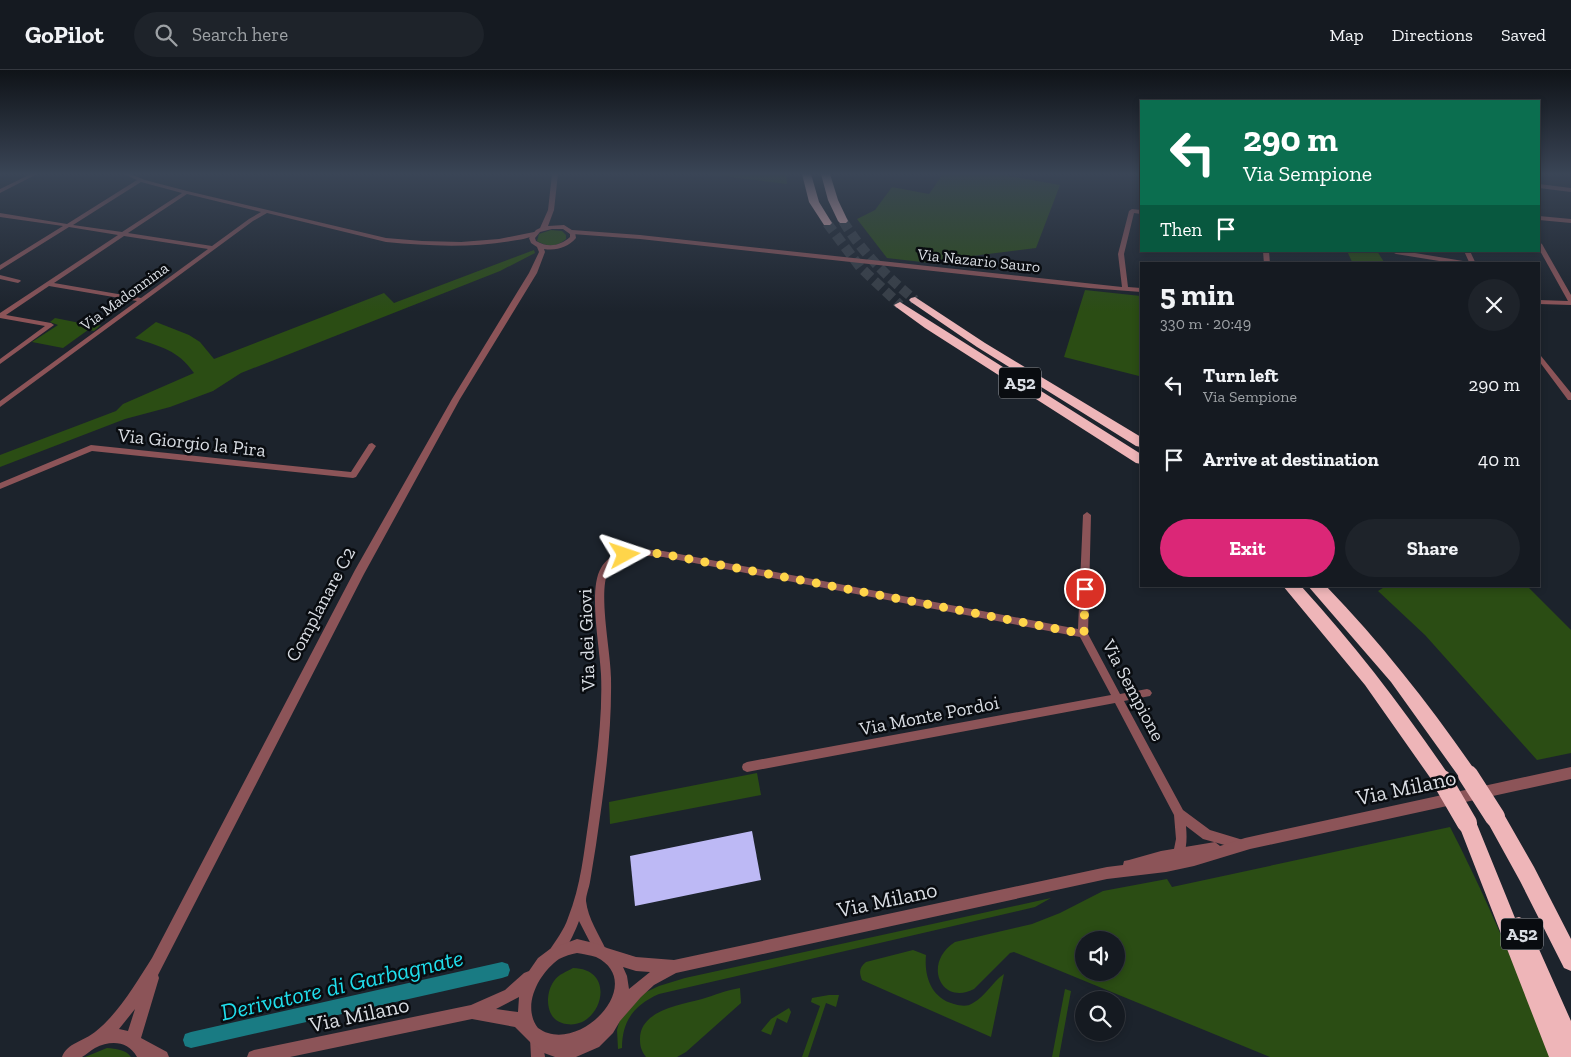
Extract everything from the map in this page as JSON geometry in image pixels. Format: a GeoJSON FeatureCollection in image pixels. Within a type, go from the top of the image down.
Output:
{"type":"FeatureCollection","features":[{"type":"Feature","properties":{"kind":"highway","name":"A52"},"geometry":{"type":"LineString","coordinates":[[915,300],[973,340],[1140,442]]}},
{"type":"Feature","properties":{"kind":"highway","name":"A52"},"geometry":{"type":"LineString","coordinates":[[900,305],[942,335],[1086,422],[1140,459]]}},
{"type":"Feature","properties":{"kind":"highway","name":"A52"},"geometry":{"type":"LineString","coordinates":[[1292,587],[1361,665],[1411,733],[1442,780],[1467,823],[1535,960],[1571,1047]]}},
{"type":"Feature","properties":{"kind":"highway","name":"A52"},"geometry":{"type":"LineString","coordinates":[[1317,587],[1354,627],[1408,691],[1468,775],[1495,816],[1571,961]]}},
{"type":"Feature","properties":{"kind":"highway"},"geometry":{"type":"LineString","coordinates":[[1467,823],[1560,1057]]}},
{"type":"Feature","properties":{"kind":"street"},"geometry":{"type":"LineString","coordinates":[[31,220],[213,248]]}},
{"type":"Feature","properties":{"kind":"street"},"geometry":{"type":"LineString","coordinates":[[0,268],[77,220]]}},
{"type":"Feature","properties":{"kind":"street"},"geometry":{"type":"LineString","coordinates":[[0,316],[144,220]]}},
{"type":"Feature","properties":{"kind":"street","name":"Via Madonnina"},"geometry":{"type":"LineString","coordinates":[[0,405],[251,220]]}},
{"type":"Feature","properties":{"kind":"street"},"geometry":{"type":"LineString","coordinates":[[300,220],[386,240],[448,243],[512,240],[533,242],[540,246],[558,247],[572,236],[555,220]]}},
{"type":"Feature","properties":{"kind":"street"},"geometry":{"type":"LineString","coordinates":[[543,229],[547,220]]}},
{"type":"Feature","properties":{"kind":"street"},"geometry":{"type":"LineString","coordinates":[[1126,289],[1121,254],[1130,220]]}},
{"type":"Feature","properties":{"kind":"street"},"geometry":{"type":"LineString","coordinates":[[512,240],[534,234],[543,229],[561,227]]}},
{"type":"Feature","properties":{"kind":"street"},"geometry":{"type":"LineString","coordinates":[[533,242],[534,234]]}},
{"type":"Feature","properties":{"kind":"street","name":"Via Nazario Sauro"},"geometry":{"type":"LineString","coordinates":[[572,236],[640,237],[1140,290]]}},
{"type":"Feature","properties":{"kind":"street","name":"Complanare C2"},"geometry":{"type":"LineString","coordinates":[[99,1039],[129,1007],[157,963],[359,573],[456,399],[533,273],[542,253],[540,246]]}},
{"type":"Feature","properties":{"kind":"street"},"geometry":{"type":"LineString","coordinates":[[1540,246],[1571,302],[1540,302]]}},
{"type":"Feature","properties":{"kind":"street","name":"Complanare C2"},"geometry":{"type":"LineString","coordinates":[[533,273],[558,247]]}},
{"type":"Feature","properties":{"kind":"street"},"geometry":{"type":"LineString","coordinates":[[1396,252],[1459,262]]}},
{"type":"Feature","properties":{"kind":"street"},"geometry":{"type":"LineString","coordinates":[[0,277],[18,281]]}},
{"type":"Feature","properties":{"kind":"street"},"geometry":{"type":"LineString","coordinates":[[48,284],[143,300]]}},
{"type":"Feature","properties":{"kind":"street"},"geometry":{"type":"LineString","coordinates":[[0,316],[51,325],[0,362]]}},
{"type":"Feature","properties":{"kind":"street"},"geometry":{"type":"LineString","coordinates":[[1540,358],[1571,398]]}},
{"type":"Feature","properties":{"kind":"street","name":"Via Giorgio la Pira"},"geometry":{"type":"LineString","coordinates":[[0,486],[91,448],[353,475],[372,446]]}},
{"type":"Feature","properties":{"kind":"street","name":"Via Sempione"},"geometry":{"type":"LineString","coordinates":[[1087,515],[1084,634],[1179,814],[1182,839],[1179,854]]}},
{"type":"Feature","properties":{"kind":"street","name":"Via dei Giovi"},"geometry":{"type":"LineString","coordinates":[[580,900],[591,840],[604,734],[606,678],[600,583],[604,570],[615,559],[638,552],[663,554],[1084,634]]}},
{"type":"Feature","properties":{"kind":"street","name":"Via Monte Pordoi"},"geometry":{"type":"LineString","coordinates":[[747,767],[1147,692]]}},
{"type":"Feature","properties":{"kind":"street","name":"Via Milano"},"geometry":{"type":"LineString","coordinates":[[617,1015],[638,988],[651,977],[675,966],[1107,873],[1179,854],[1244,844],[1571,773]]}},
{"type":"Feature","properties":{"kind":"street","name":"Via Sempione"},"geometry":{"type":"LineString","coordinates":[[1179,814],[1207,835],[1244,844]]}},
{"type":"Feature","properties":{"kind":"street","name":"Via Milano"},"geometry":{"type":"LineString","coordinates":[[1107,873],[1166,866],[1194,860],[1244,844]]}},
{"type":"Feature","properties":{"kind":"street"},"geometry":{"type":"LineString","coordinates":[[533,1034],[561,1054],[583,1048],[594,1042],[604,1034],[617,1015],[622,998],[622,981],[616,966],[604,952],[585,921],[580,900]]}},
{"type":"Feature","properties":{"kind":"street"},"geometry":{"type":"LineString","coordinates":[[553,955],[566,935],[580,900]]}},
{"type":"Feature","properties":{"kind":"street"},"geometry":{"type":"LineString","coordinates":[[538,1057],[533,1034],[526,1019],[524,1006],[526,993],[538,968],[553,955],[577,946],[589,947],[604,952]]}},
{"type":"Feature","properties":{"kind":"street","name":"Via Milano"},"geometry":{"type":"LineString","coordinates":[[604,952],[636,964],[675,966]]}},
{"type":"Feature","properties":{"kind":"street","name":"Complanare C2"},"geometry":{"type":"LineString","coordinates":[[140,1047],[157,963]]}},
{"type":"Feature","properties":{"kind":"street","name":"Via Milano"},"geometry":{"type":"LineString","coordinates":[[254,1057],[472,1012],[510,995],[522,986],[538,968]]}},
{"type":"Feature","properties":{"kind":"street","name":"Via Milano"},"geometry":{"type":"LineString","coordinates":[[472,1012],[519,1020],[533,1034]]}},
{"type":"Feature","properties":{"kind":"street"},"geometry":{"type":"LineString","coordinates":[[69,1057],[87,1044],[99,1039],[123,1036],[140,1047],[162,1057]]}},
{"type":"Feature","properties":{"kind":"green space"},"geometry":{"type":"Polygon","coordinates":[[[858,220],[1047,220],[1036,248],[940,260],[939,264],[887,258],[858,220]]]}},
{"type":"Feature","properties":{"kind":"green space"},"geometry":{"type":"Polygon","coordinates":[[[551,230],[562,231],[566,235],[566,239],[559,244],[552,245],[537,241],[539,234],[551,230]]]}},
{"type":"Feature","properties":{"kind":"green space"},"geometry":{"type":"Polygon","coordinates":[[[534,250],[535,253],[500,271],[241,373],[213,391],[170,407],[125,419],[0,467],[0,455],[116,411],[123,404],[194,373],[175,354],[135,338],[156,322],[189,335],[200,342],[214,359],[384,293],[394,303],[534,250]]]}},
{"type":"Feature","properties":{"kind":"green space"},"geometry":{"type":"Polygon","coordinates":[[[1347,252],[1378,252],[1384,262],[1352,262],[1347,252]]]}},
{"type":"Feature","properties":{"kind":"green space"},"geometry":{"type":"Polygon","coordinates":[[[1085,290],[1140,296],[1139,376],[1064,357],[1085,290]]]}},
{"type":"Feature","properties":{"kind":"green space"},"geometry":{"type":"Polygon","coordinates":[[[55,318],[95,326],[101,325],[94,331],[88,330],[63,348],[32,342],[58,325],[50,322],[55,318]]]}},
{"type":"Feature","properties":{"kind":"green space"},"geometry":{"type":"Polygon","coordinates":[[[1384,587],[1528,587],[1571,630],[1571,753],[1537,760],[1425,635],[1378,591],[1384,587]]]}},
{"type":"Feature","properties":{"kind":"green space"},"geometry":{"type":"Polygon","coordinates":[[[757,773],[761,795],[610,824],[609,802],[757,773]]]}},
{"type":"Feature","properties":{"kind":"green space"},"geometry":{"type":"Polygon","coordinates":[[[1450,827],[1504,941],[1551,1057],[1270,1057],[1125,998],[1125,991],[1109,991],[1085,981],[1125,981],[1125,931],[1075,931],[1075,977],[1014,952],[1010,953],[974,989],[962,993],[952,992],[940,980],[938,971],[939,961],[945,951],[955,942],[1032,924],[1060,913],[1103,891],[1167,879],[1172,887],[1450,827]]]}},
{"type":"Feature","properties":{"kind":"green space"},"geometry":{"type":"Polygon","coordinates":[[[1051,898],[1035,907],[659,994],[643,1003],[631,1015],[624,1030],[622,1048],[618,1049],[617,1030],[620,1019],[644,993],[659,986],[685,978],[1051,898]]]}},
{"type":"Feature","properties":{"kind":"green space"},"geometry":{"type":"Polygon","coordinates":[[[913,950],[926,955],[926,971],[935,991],[946,1001],[957,1005],[964,1006],[978,1000],[1004,974],[991,1037],[862,980],[860,970],[866,962],[913,950]]]}},
{"type":"Feature","properties":{"kind":"green space"},"geometry":{"type":"Polygon","coordinates":[[[573,968],[588,971],[597,979],[600,989],[599,1000],[594,1011],[586,1020],[575,1024],[562,1023],[552,1016],[548,1005],[549,992],[554,981],[560,975],[573,968]]]}},
{"type":"Feature","properties":{"kind":"green space"},"geometry":{"type":"Polygon","coordinates":[[[740,988],[741,1003],[686,1052],[677,1057],[646,1057],[640,1045],[640,1040],[646,1022],[654,1015],[663,1010],[740,988]]]}},
{"type":"Feature","properties":{"kind":"green space"},"geometry":{"type":"Polygon","coordinates":[[[1065,989],[1071,991],[1059,1057],[1052,1057],[1065,989]]]}},
{"type":"Feature","properties":{"kind":"green space"},"geometry":{"type":"Polygon","coordinates":[[[839,995],[836,1007],[826,1003],[808,1057],[802,1057],[820,1006],[811,1002],[812,998],[839,995]]]}},
{"type":"Feature","properties":{"kind":"green space"},"geometry":{"type":"Polygon","coordinates":[[[789,1008],[791,1012],[787,1023],[777,1018],[771,1035],[761,1031],[771,1019],[789,1008]]]}},
{"type":"Feature","properties":{"kind":"green space"},"geometry":{"type":"Polygon","coordinates":[[[107,1048],[123,1051],[131,1057],[85,1057],[107,1048]]]}},
{"type":"Feature","properties":{"kind":"building"},"geometry":{"type":"Polygon","coordinates":[[[752,831],[761,880],[635,906],[630,856],[752,831]]]}},
{"type":"Feature","properties":{"kind":"waterway","name":"Derivatore di Garbagnate"},"geometry":{"type":"LineString","coordinates":[[191,1040],[502,970]]}},
{"type":"Feature","properties":{"kind":"tunnel"},"geometry":{"type":"LineString","coordinates":[[843,221],[858,243],[876,263],[915,300]]}},
{"type":"Feature","properties":{"kind":"tunnel"},"geometry":{"type":"LineString","coordinates":[[827,223],[860,267],[900,305]]}},
{"type":"Feature","properties":{"kind":"route"},"geometry":{"type":"LineString","coordinates":[[625,555],[638,552],[663,554],[1084,634],[1085,589]]}}]}
